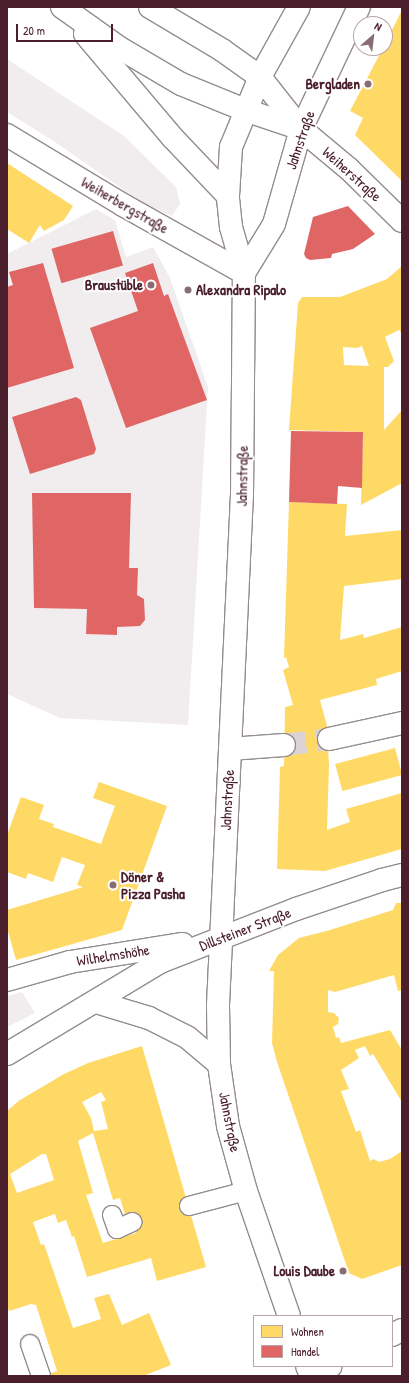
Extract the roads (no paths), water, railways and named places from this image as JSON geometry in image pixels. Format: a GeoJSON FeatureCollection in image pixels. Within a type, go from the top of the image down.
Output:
{"type":"FeatureCollection","features":[{"type":"Feature","properties":{"kind":"street"},"geometry":{"type":"LineString","coordinates":[[60,7],[118,46],[181,84],[245,110],[301,129]]}},
{"type":"Feature","properties":{"kind":"street"},"geometry":{"type":"LineString","coordinates":[[60,7],[102,53],[173,138],[228,196]]}},
{"type":"Feature","properties":{"kind":"street"},"geometry":{"type":"LineString","coordinates":[[150,7],[222,50],[260,77],[301,129]]}},
{"type":"Feature","properties":{"kind":"street","name":"Jahnstraße"},"geometry":{"type":"LineString","coordinates":[[289,1315],[246,1191],[228,1126],[219,1064],[218,989],[242,495],[244,273],[231,227],[228,196],[231,147],[245,110],[260,77],[299,7]]}},
{"type":"Feature","properties":{"kind":"street","name":"Jahnstraße"},"geometry":{"type":"LineString","coordinates":[[244,273],[274,224],[301,129],[359,7]]}},
{"type":"Feature","properties":{"kind":"street","name":"Weiherstraße"},"geometry":{"type":"LineString","coordinates":[[301,129],[349,169],[402,221]]}},
{"type":"Feature","properties":{"kind":"street","name":"Weiherbergstraße"},"geometry":{"type":"LineString","coordinates":[[7,135],[123,205],[244,273]]}},
{"type":"Feature","properties":{"kind":"street"},"geometry":{"type":"LineString","coordinates":[[329,739],[402,723]]}},
{"type":"Feature","properties":{"kind":"street"},"geometry":{"type":"LineString","coordinates":[[230,749],[284,745]]}},
{"type":"Feature","properties":{"kind":"street","name":"Dillsteiner Straße"},"geometry":{"type":"LineString","coordinates":[[7,1054],[96,1002],[160,962],[296,908],[402,875]]}},
{"type":"Feature","properties":{"kind":"street","name":"Wilhelmshöhe"},"geometry":{"type":"LineString","coordinates":[[7,980],[70,962],[220,938]]}},
{"type":"Feature","properties":{"kind":"street"},"geometry":{"type":"LineString","coordinates":[[96,1002],[149,1018],[187,1036],[219,1064]]}},
{"type":"Feature","properties":{"kind":"street"},"geometry":{"type":"LineString","coordinates":[[393,1334],[402,1330]]}},
{"type":"Feature","properties":{"kind":"street"},"geometry":{"type":"LineString","coordinates":[[311,1376],[329,1367]]}},
{"type":"Feature","properties":{"kind":"lane"},"geometry":{"type":"LineString","coordinates":[[189,1206],[246,1191]]}},
{"type":"Feature","properties":{"kind":"lane"},"geometry":{"type":"LineString","coordinates":[[112,1215],[117,1229],[133,1222]]}},
{"type":"Feature","properties":{"kind":"lane"},"geometry":{"type":"LineString","coordinates":[[30,1344],[41,1376]]}},
{"type":"Feature","properties":{"kind":"tunnel"},"geometry":{"type":"LineString","coordinates":[[284,745],[329,739]]}},
{"type":"Feature","properties":{"kind":"place","name":"Bergladen"},"geometry":{"type":"Point","coordinates":[368,84]}},
{"type":"Feature","properties":{"kind":"place","name":"Braustüble"},"geometry":{"type":"Point","coordinates":[151,285]}},
{"type":"Feature","properties":{"kind":"place","name":"Alexandra Ripalo"},"geometry":{"type":"Point","coordinates":[188,290]}},
{"type":"Feature","properties":{"kind":"place","name":"Döner & Pizza Pasha"},"geometry":{"type":"Point","coordinates":[113,885]}},
{"type":"Feature","properties":{"kind":"place","name":"Louis Daube"},"geometry":{"type":"Point","coordinates":[343,1271]}}]}
